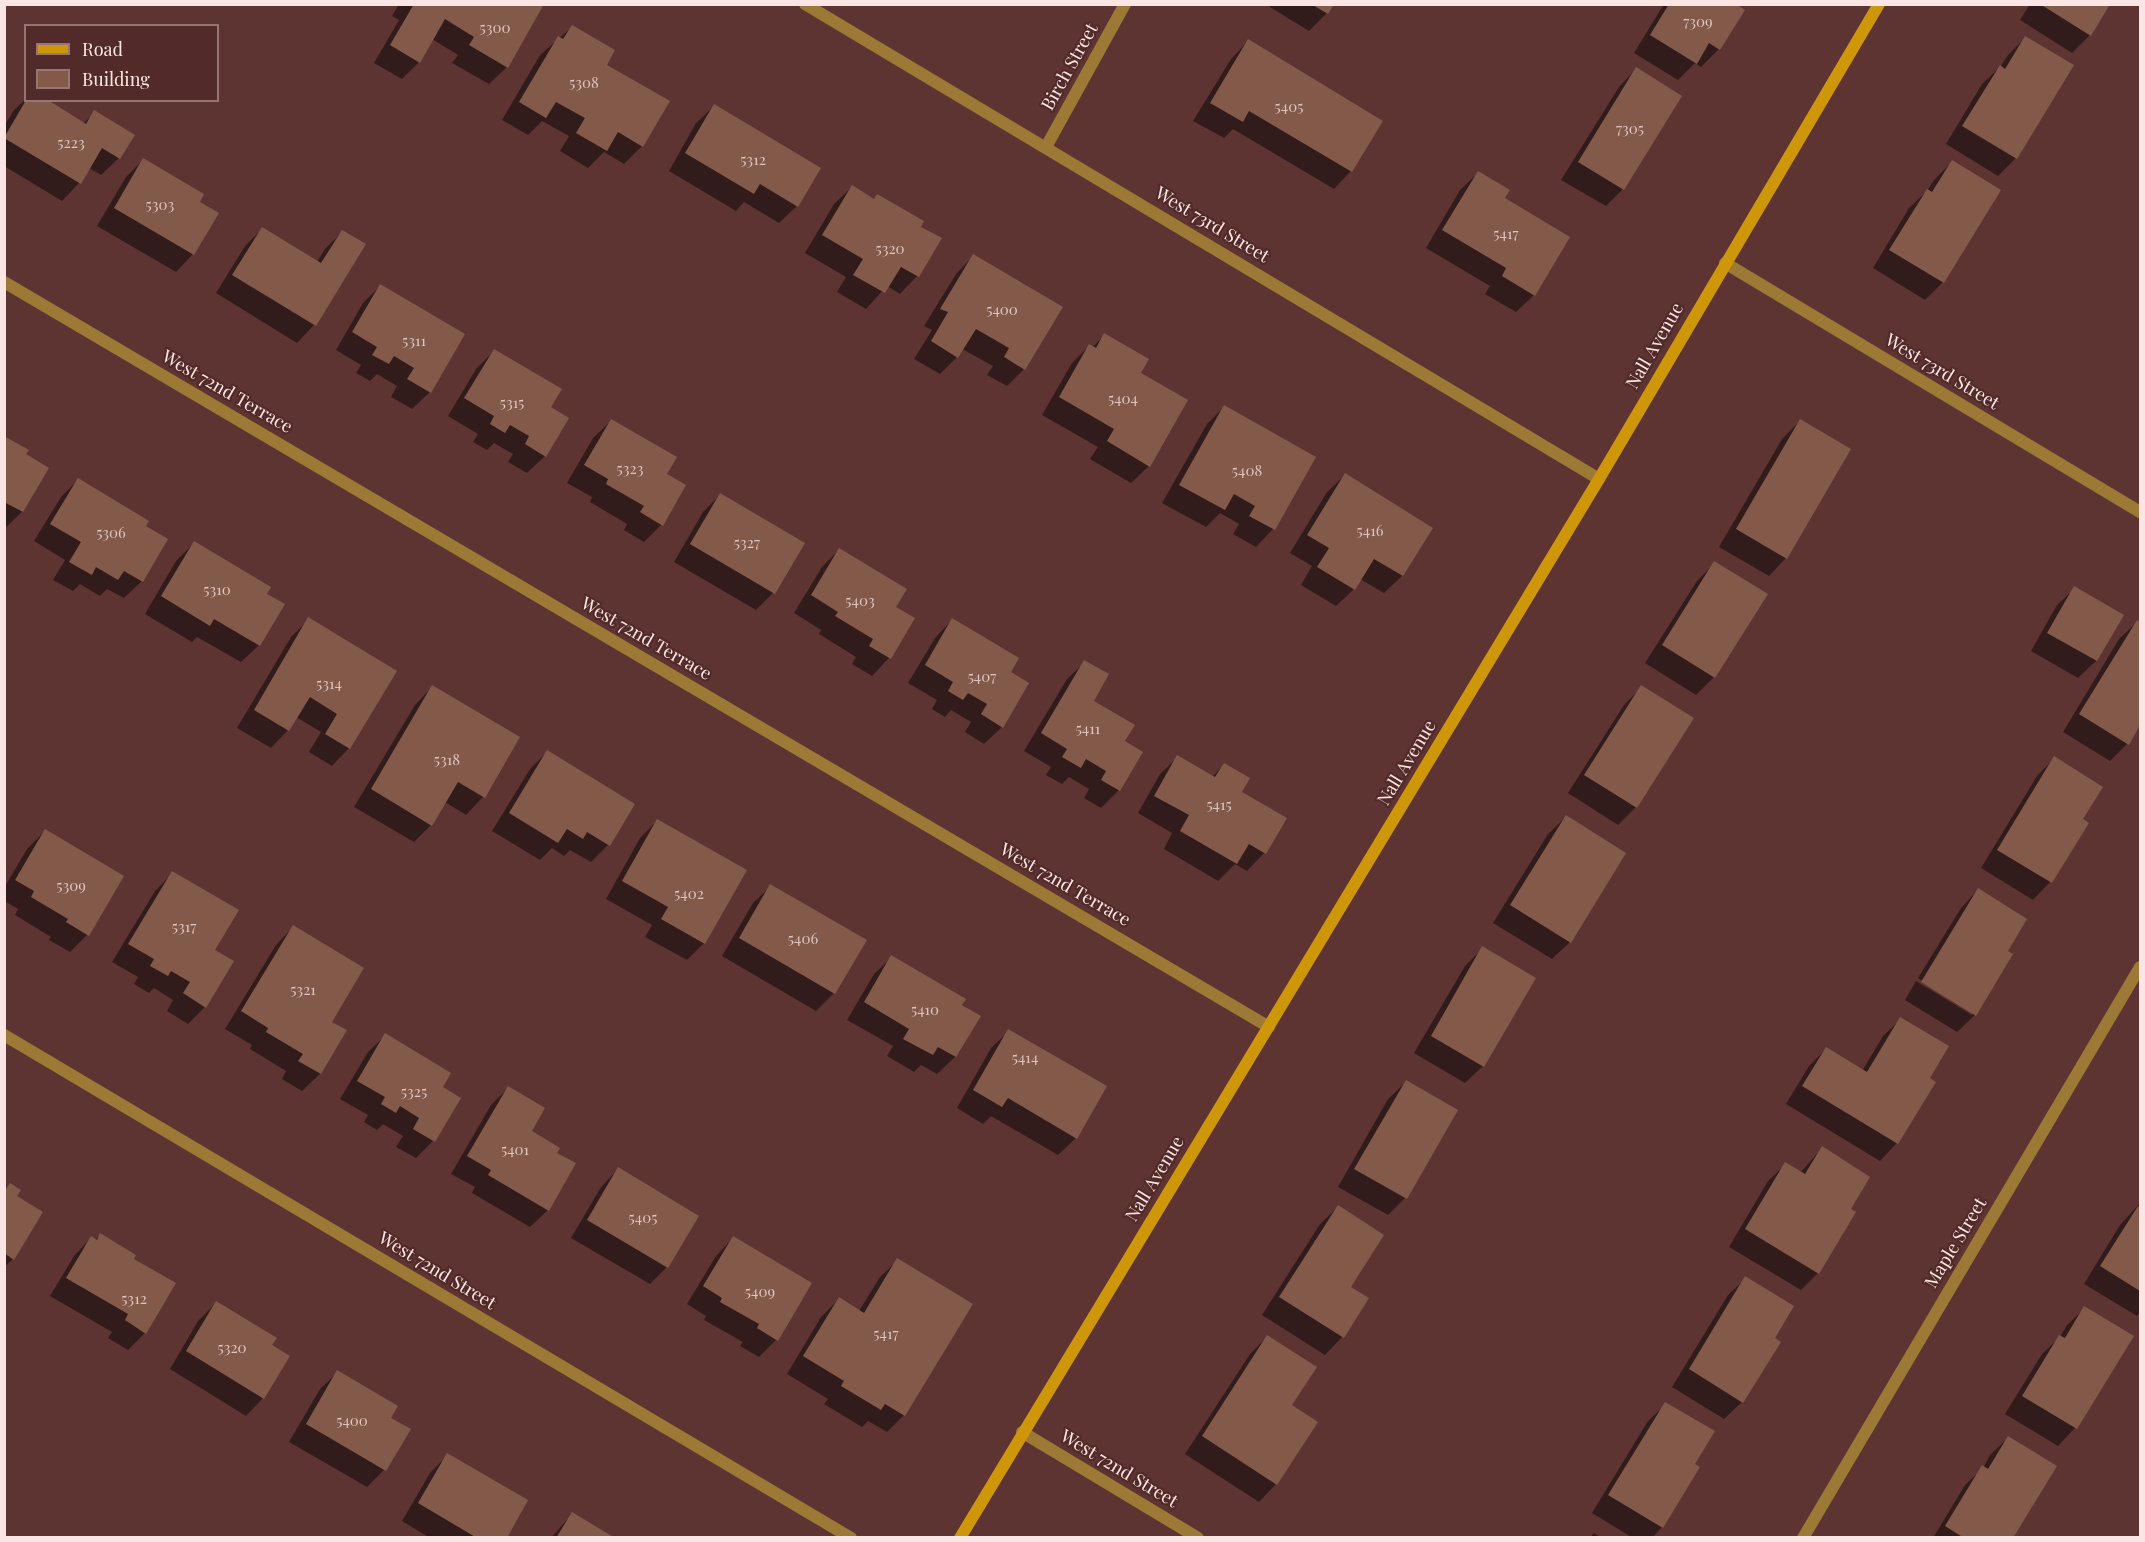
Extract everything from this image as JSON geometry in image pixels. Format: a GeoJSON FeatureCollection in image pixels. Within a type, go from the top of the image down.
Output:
{"type":"FeatureCollection","features":[{"type":"Feature","properties":{"kind":"main road","name":"Nall Avenue"},"geometry":{"type":"LineString","coordinates":[[960,1538],[1599,479],[1879,4]]}},
{"type":"Feature","properties":{"kind":"street","name":"West 73rd Street"},"geometry":{"type":"LineString","coordinates":[[805,4],[1599,479]]}},
{"type":"Feature","properties":{"kind":"street","name":"Birch Street"},"geometry":{"type":"LineString","coordinates":[[1046,147],[1125,4]]}},
{"type":"Feature","properties":{"kind":"street","name":"West 73rd Street"},"geometry":{"type":"LineString","coordinates":[[1725,263],[2140,512]]}},
{"type":"Feature","properties":{"kind":"street","name":"West 72nd Terrace"},"geometry":{"type":"LineString","coordinates":[[4,282],[1269,1027]]}},
{"type":"Feature","properties":{"kind":"street","name":"Maple Street"},"geometry":{"type":"LineString","coordinates":[[1803,1538],[2140,967]]}},
{"type":"Feature","properties":{"kind":"street","name":"West 72nd Street"},"geometry":{"type":"LineString","coordinates":[[4,1035],[851,1538]]}},
{"type":"Feature","properties":{"kind":"street","name":"West 72nd Street"},"geometry":{"type":"LineString","coordinates":[[1022,1432],[1198,1538]]}},
{"type":"Feature","properties":{"kind":"building"},"geometry":{"type":"Polygon","coordinates":[[[414,4],[544,4],[508,68],[469,45],[474,37],[445,19],[420,63],[390,45],[414,4]]]}},
{"type":"Feature","properties":{"kind":"building"},"geometry":{"type":"Polygon","coordinates":[[[1311,4],[1334,4],[1328,14],[1311,4]]]}},
{"type":"Feature","properties":{"kind":"building"},"geometry":{"type":"Polygon","coordinates":[[[1669,4],[1736,4],[1745,10],[1720,50],[1709,43],[1697,64],[1650,35],[1669,4]]]}},
{"type":"Feature","properties":{"kind":"building"},"geometry":{"type":"Polygon","coordinates":[[[2040,4],[2110,4],[2091,36],[2040,4]]]}},
{"type":"Feature","properties":{"kind":"building"},"geometry":{"type":"Polygon","coordinates":[[[572,25],[615,50],[607,65],[670,101],[643,147],[618,132],[607,151],[576,133],[585,118],[556,102],[546,118],[519,102],[558,36],[563,39],[572,25]]]}},
{"type":"Feature","properties":{"kind":"building"},"geometry":{"type":"Polygon","coordinates":[[[2025,36],[2074,65],[2017,159],[1962,126],[2000,65],[2005,69],[2025,36]]]}},
{"type":"Feature","properties":{"kind":"building"},"geometry":{"type":"Polygon","coordinates":[[[1248,39],[1383,121],[1352,172],[1249,111],[1243,122],[1210,103],[1248,39]]]}},
{"type":"Feature","properties":{"kind":"building"},"geometry":{"type":"Polygon","coordinates":[[[1636,67],[1682,96],[1624,190],[1578,162],[1636,67]]]}},
{"type":"Feature","properties":{"kind":"building"},"geometry":{"type":"Polygon","coordinates":[[[25,102],[51,102],[86,124],[94,110],[135,135],[120,159],[102,148],[81,184],[4,138],[25,102]]]}},
{"type":"Feature","properties":{"kind":"building"},"geometry":{"type":"Polygon","coordinates":[[[714,104],[821,168],[798,207],[760,184],[754,194],[685,153],[714,104]]]}},
{"type":"Feature","properties":{"kind":"building"},"geometry":{"type":"Polygon","coordinates":[[[143,158],[204,194],[200,202],[219,213],[194,255],[114,208],[143,158]]]}},
{"type":"Feature","properties":{"kind":"building"},"geometry":{"type":"Polygon","coordinates":[[[1952,160],[2001,190],[1944,283],[1889,250],[1927,189],[1932,192],[1952,160]]]}},
{"type":"Feature","properties":{"kind":"building"},"geometry":{"type":"Polygon","coordinates":[[[1478,171],[1510,190],[1505,198],[1570,237],[1535,296],[1502,276],[1506,268],[1442,230],[1478,171]]]}},
{"type":"Feature","properties":{"kind":"building"},"geometry":{"type":"Polygon","coordinates":[[[852,185],[874,199],[877,194],[924,221],[921,227],[942,238],[919,277],[901,267],[885,293],[853,275],[863,259],[822,235],[852,185]]]}},
{"type":"Feature","properties":{"kind":"building"},"geometry":{"type":"Polygon","coordinates":[[[262,227],[321,263],[342,230],[366,244],[316,326],[232,275],[262,227]]]}},
{"type":"Feature","properties":{"kind":"building"},"geometry":{"type":"Polygon","coordinates":[[[973,254],[1063,307],[1025,370],[1004,357],[1009,348],[976,329],[958,358],[931,341],[948,312],[940,309],[973,254]]]}},
{"type":"Feature","properties":{"kind":"building"},"geometry":{"type":"Polygon","coordinates":[[[380,284],[465,334],[431,393],[407,379],[414,368],[394,356],[389,364],[372,355],[377,347],[352,332],[380,284]]]}},
{"type":"Feature","properties":{"kind":"building"},"geometry":{"type":"Polygon","coordinates":[[[1104,333],[1149,359],[1141,373],[1188,400],[1150,467],[1107,441],[1114,429],[1059,397],[1089,344],[1096,348],[1104,333]]]}},
{"type":"Feature","properties":{"kind":"building"},"geometry":{"type":"Polygon","coordinates":[[[494,349],[562,389],[551,407],[569,418],[546,457],[525,444],[529,436],[510,425],[505,433],[490,424],[494,416],[464,398],[494,349]]]}},
{"type":"Feature","properties":{"kind":"building"},"geometry":{"type":"Polygon","coordinates":[[[1224,405],[1316,457],[1275,530],[1249,516],[1255,506],[1234,494],[1225,510],[1179,485],[1224,405]]]}},
{"type":"Feature","properties":{"kind":"building"},"geometry":{"type":"Polygon","coordinates":[[[611,419],[677,457],[667,474],[686,485],[663,526],[640,512],[644,506],[606,484],[608,479],[584,465],[611,419]]]}},
{"type":"Feature","properties":{"kind":"building"},"geometry":{"type":"Polygon","coordinates":[[[1800,419],[1851,449],[1787,559],[1736,529],[1800,419]]]}},
{"type":"Feature","properties":{"kind":"building"},"geometry":{"type":"Polygon","coordinates":[[[4,436],[29,450],[26,454],[49,468],[23,512],[4,502],[4,436]]]}},
{"type":"Feature","properties":{"kind":"building"},"geometry":{"type":"Polygon","coordinates":[[[1345,473],[1433,528],[1403,576],[1374,559],[1355,590],[1317,567],[1329,548],[1307,535],[1345,473]]]}},
{"type":"Feature","properties":{"kind":"building"},"geometry":{"type":"Polygon","coordinates":[[[78,478],[149,521],[146,526],[168,539],[143,582],[124,571],[118,580],[96,567],[92,575],[69,562],[81,542],[50,524],[78,478]]]}},
{"type":"Feature","properties":{"kind":"building"},"geometry":{"type":"Polygon","coordinates":[[[720,493],[805,543],[775,594],[690,544],[720,493]]]}},
{"type":"Feature","properties":{"kind":"building"},"geometry":{"type":"Polygon","coordinates":[[[194,541],[271,587],[267,594],[285,604],[260,646],[214,619],[210,626],[161,596],[194,541]]]}},
{"type":"Feature","properties":{"kind":"building"},"geometry":{"type":"Polygon","coordinates":[[[839,548],[907,589],[896,607],[915,618],[891,659],[869,646],[873,639],[835,616],[838,612],[811,595],[839,548]]]}},
{"type":"Feature","properties":{"kind":"building"},"geometry":{"type":"Polygon","coordinates":[[[1714,561],[1768,594],[1715,678],[1662,645],[1714,561]]]}},
{"type":"Feature","properties":{"kind":"building"},"geometry":{"type":"Polygon","coordinates":[[[2074,586],[2124,615],[2097,661],[2047,633],[2074,586]]]}},
{"type":"Feature","properties":{"kind":"building"},"geometry":{"type":"Polygon","coordinates":[[[308,617],[397,671],[350,749],[325,734],[337,714],[310,697],[289,731],[254,710],[308,617]]]}},
{"type":"Feature","properties":{"kind":"building"},"geometry":{"type":"Polygon","coordinates":[[[952,618],[1019,658],[1011,672],[1029,683],[1003,728],[981,714],[987,704],[968,693],[963,700],[948,691],[953,682],[925,665],[952,618]]]}},
{"type":"Feature","properties":{"kind":"building"},"geometry":{"type":"Polygon","coordinates":[[[2137,620],[2140,622],[2140,725],[2129,745],[2079,714],[2137,620]]]}},
{"type":"Feature","properties":{"kind":"building"},"geometry":{"type":"Polygon","coordinates":[[[1084,660],[1109,674],[1094,701],[1135,725],[1125,741],[1143,752],[1120,791],[1101,780],[1106,771],[1086,759],[1081,768],[1062,757],[1067,749],[1041,733],[1084,660]]]}},
{"type":"Feature","properties":{"kind":"building"},"geometry":{"type":"Polygon","coordinates":[[[432,685],[520,737],[485,798],[458,782],[432,826],[371,789],[432,685]]]}},
{"type":"Feature","properties":{"kind":"building"},"geometry":{"type":"Polygon","coordinates":[[[1641,685],[1694,718],[1637,808],[1584,775],[1641,685]]]}},
{"type":"Feature","properties":{"kind":"building"},"geometry":{"type":"Polygon","coordinates":[[[547,750],[635,804],[610,846],[587,832],[583,839],[567,829],[558,843],[509,813],[547,750]]]}},
{"type":"Feature","properties":{"kind":"building"},"geometry":{"type":"Polygon","coordinates":[[[1177,755],[1215,777],[1224,763],[1250,778],[1242,792],[1287,818],[1266,854],[1249,844],[1237,864],[1180,831],[1189,815],[1154,796],[1177,755]]]}},
{"type":"Feature","properties":{"kind":"building"},"geometry":{"type":"Polygon","coordinates":[[[2054,756],[2103,787],[2083,819],[2089,823],[2052,883],[1997,850],[2054,756]]]}},
{"type":"Feature","properties":{"kind":"building"},"geometry":{"type":"Polygon","coordinates":[[[1566,815],[1626,853],[1571,943],[1510,905],[1566,815]]]}},
{"type":"Feature","properties":{"kind":"building"},"geometry":{"type":"Polygon","coordinates":[[[657,819],[747,870],[705,944],[661,919],[668,907],[622,881],[657,819]]]}},
{"type":"Feature","properties":{"kind":"building"},"geometry":{"type":"Polygon","coordinates":[[[45,829],[124,876],[89,936],[66,922],[68,919],[31,897],[34,891],[15,880],[45,829]]]}},
{"type":"Feature","properties":{"kind":"building"},"geometry":{"type":"Polygon","coordinates":[[[172,871],[239,910],[215,950],[234,961],[206,1008],[183,993],[190,982],[171,971],[168,976],[150,966],[154,959],[128,944],[172,871]]]}},
{"type":"Feature","properties":{"kind":"building"},"geometry":{"type":"Polygon","coordinates":[[[770,884],[867,940],[835,994],[739,938],[770,884]]]}},
{"type":"Feature","properties":{"kind":"building"},"geometry":{"type":"Polygon","coordinates":[[[1978,888],[2027,919],[2008,951],[2013,954],[1976,1016],[1921,982],[1978,888]]]}},
{"type":"Feature","properties":{"kind":"building"},"geometry":{"type":"Polygon","coordinates":[[[293,925],[364,968],[332,1022],[347,1030],[321,1074],[298,1061],[303,1054],[266,1032],[268,1028],[241,1011],[293,925]]]}},
{"type":"Feature","properties":{"kind":"building"},"geometry":{"type":"Polygon","coordinates":[[[1482,946],[1536,978],[1484,1067],[1431,1036],[1482,946]]]}},
{"type":"Feature","properties":{"kind":"building"},"geometry":{"type":"Polygon","coordinates":[[[891,955],[966,999],[962,1005],[981,1016],[956,1057],[938,1047],[933,1055],[903,1039],[909,1029],[864,1002],[891,955]]]}},
{"type":"Feature","properties":{"kind":"building"},"geometry":{"type":"Polygon","coordinates":[[[1900,1017],[1949,1046],[1930,1078],[1936,1082],[1898,1144],[1802,1086],[1826,1047],[1867,1072],[1900,1017]]]}},
{"type":"Feature","properties":{"kind":"building"},"geometry":{"type":"Polygon","coordinates":[[[1008,1029],[1107,1086],[1077,1139],[1008,1098],[1002,1107],[973,1090],[1008,1029]]]}},
{"type":"Feature","properties":{"kind":"building"},"geometry":{"type":"Polygon","coordinates":[[[385,1033],[451,1073],[443,1087],[461,1098],[435,1142],[413,1129],[419,1118],[400,1106],[396,1113],[381,1104],[385,1097],[357,1081],[385,1033]]]}},
{"type":"Feature","properties":{"kind":"building"},"geometry":{"type":"Polygon","coordinates":[[[1406,1080],[1458,1110],[1407,1199],[1354,1169],[1406,1080]]]}},
{"type":"Feature","properties":{"kind":"building"},"geometry":{"type":"Polygon","coordinates":[[[508,1086],[545,1108],[532,1131],[560,1148],[557,1153],[576,1163],[549,1211],[488,1175],[491,1170],[467,1156],[508,1086]]]}},
{"type":"Feature","properties":{"kind":"building"},"geometry":{"type":"Polygon","coordinates":[[[1822,1146],[1870,1177],[1851,1209],[1856,1212],[1819,1274],[1745,1229],[1785,1162],[1805,1174],[1822,1146]]]}},
{"type":"Feature","properties":{"kind":"building"},"geometry":{"type":"Polygon","coordinates":[[[618,1167],[699,1216],[668,1268],[587,1220],[618,1167]]]}},
{"type":"Feature","properties":{"kind":"building"},"geometry":{"type":"Polygon","coordinates":[[[10,1183],[21,1190],[17,1196],[43,1212],[14,1260],[4,1253],[4,1192],[10,1183]]]}},
{"type":"Feature","properties":{"kind":"building"},"geometry":{"type":"Polygon","coordinates":[[[1338,1205],[1384,1235],[1351,1287],[1369,1298],[1344,1338],[1279,1297],[1338,1205]]]}},
{"type":"Feature","properties":{"kind":"building"},"geometry":{"type":"Polygon","coordinates":[[[2138,1206],[2140,1208],[2140,1291],[2100,1266],[2138,1206]]]}},
{"type":"Feature","properties":{"kind":"building"},"geometry":{"type":"Polygon","coordinates":[[[100,1233],[136,1255],[134,1259],[176,1283],[146,1334],[125,1320],[128,1314],[66,1278],[91,1236],[97,1240],[100,1233]]]}},
{"type":"Feature","properties":{"kind":"building"},"geometry":{"type":"Polygon","coordinates":[[[733,1236],[812,1283],[778,1341],[757,1328],[759,1324],[720,1302],[722,1298],[703,1286],[733,1236]]]}},
{"type":"Feature","properties":{"kind":"building"},"geometry":{"type":"Polygon","coordinates":[[[897,1258],[973,1304],[905,1416],[885,1404],[881,1410],[841,1386],[844,1381],[803,1356],[839,1297],[864,1313],[897,1258]]]}},
{"type":"Feature","properties":{"kind":"building"},"geometry":{"type":"Polygon","coordinates":[[[1745,1276],[1794,1306],[1775,1338],[1781,1342],[1743,1403],[1689,1369],[1745,1276]]]}},
{"type":"Feature","properties":{"kind":"building"},"geometry":{"type":"Polygon","coordinates":[[[216,1301],[277,1338],[272,1345],[290,1356],[264,1399],[186,1351],[216,1301]]]}},
{"type":"Feature","properties":{"kind":"building"},"geometry":{"type":"Polygon","coordinates":[[[2084,1306],[2134,1336],[2077,1429],[2022,1396],[2059,1335],[2065,1338],[2084,1306]]]}},
{"type":"Feature","properties":{"kind":"building"},"geometry":{"type":"Polygon","coordinates":[[[1267,1335],[1317,1367],[1292,1405],[1318,1422],[1277,1485],[1202,1436],[1267,1335]]]}},
{"type":"Feature","properties":{"kind":"building"},"geometry":{"type":"Polygon","coordinates":[[[337,1370],[398,1406],[391,1418],[411,1429],[386,1471],[306,1424],[337,1370]]]}},
{"type":"Feature","properties":{"kind":"building"},"geometry":{"type":"Polygon","coordinates":[[[1665,1402],[1715,1431],[1695,1464],[1700,1467],[1663,1528],[1608,1495],[1665,1402]]]}},
{"type":"Feature","properties":{"kind":"building"},"geometry":{"type":"Polygon","coordinates":[[[2008,1436],[2057,1466],[2013,1538],[1964,1538],[1945,1526],[1982,1465],[1988,1469],[2008,1436]]]}},
{"type":"Feature","properties":{"kind":"building"},"geometry":{"type":"Polygon","coordinates":[[[447,1453],[528,1500],[507,1538],[477,1538],[418,1503],[447,1453]]]}},
{"type":"Feature","properties":{"kind":"building"},"geometry":{"type":"Polygon","coordinates":[[[572,1512],[615,1538],[556,1538],[572,1512]]]}}]}
